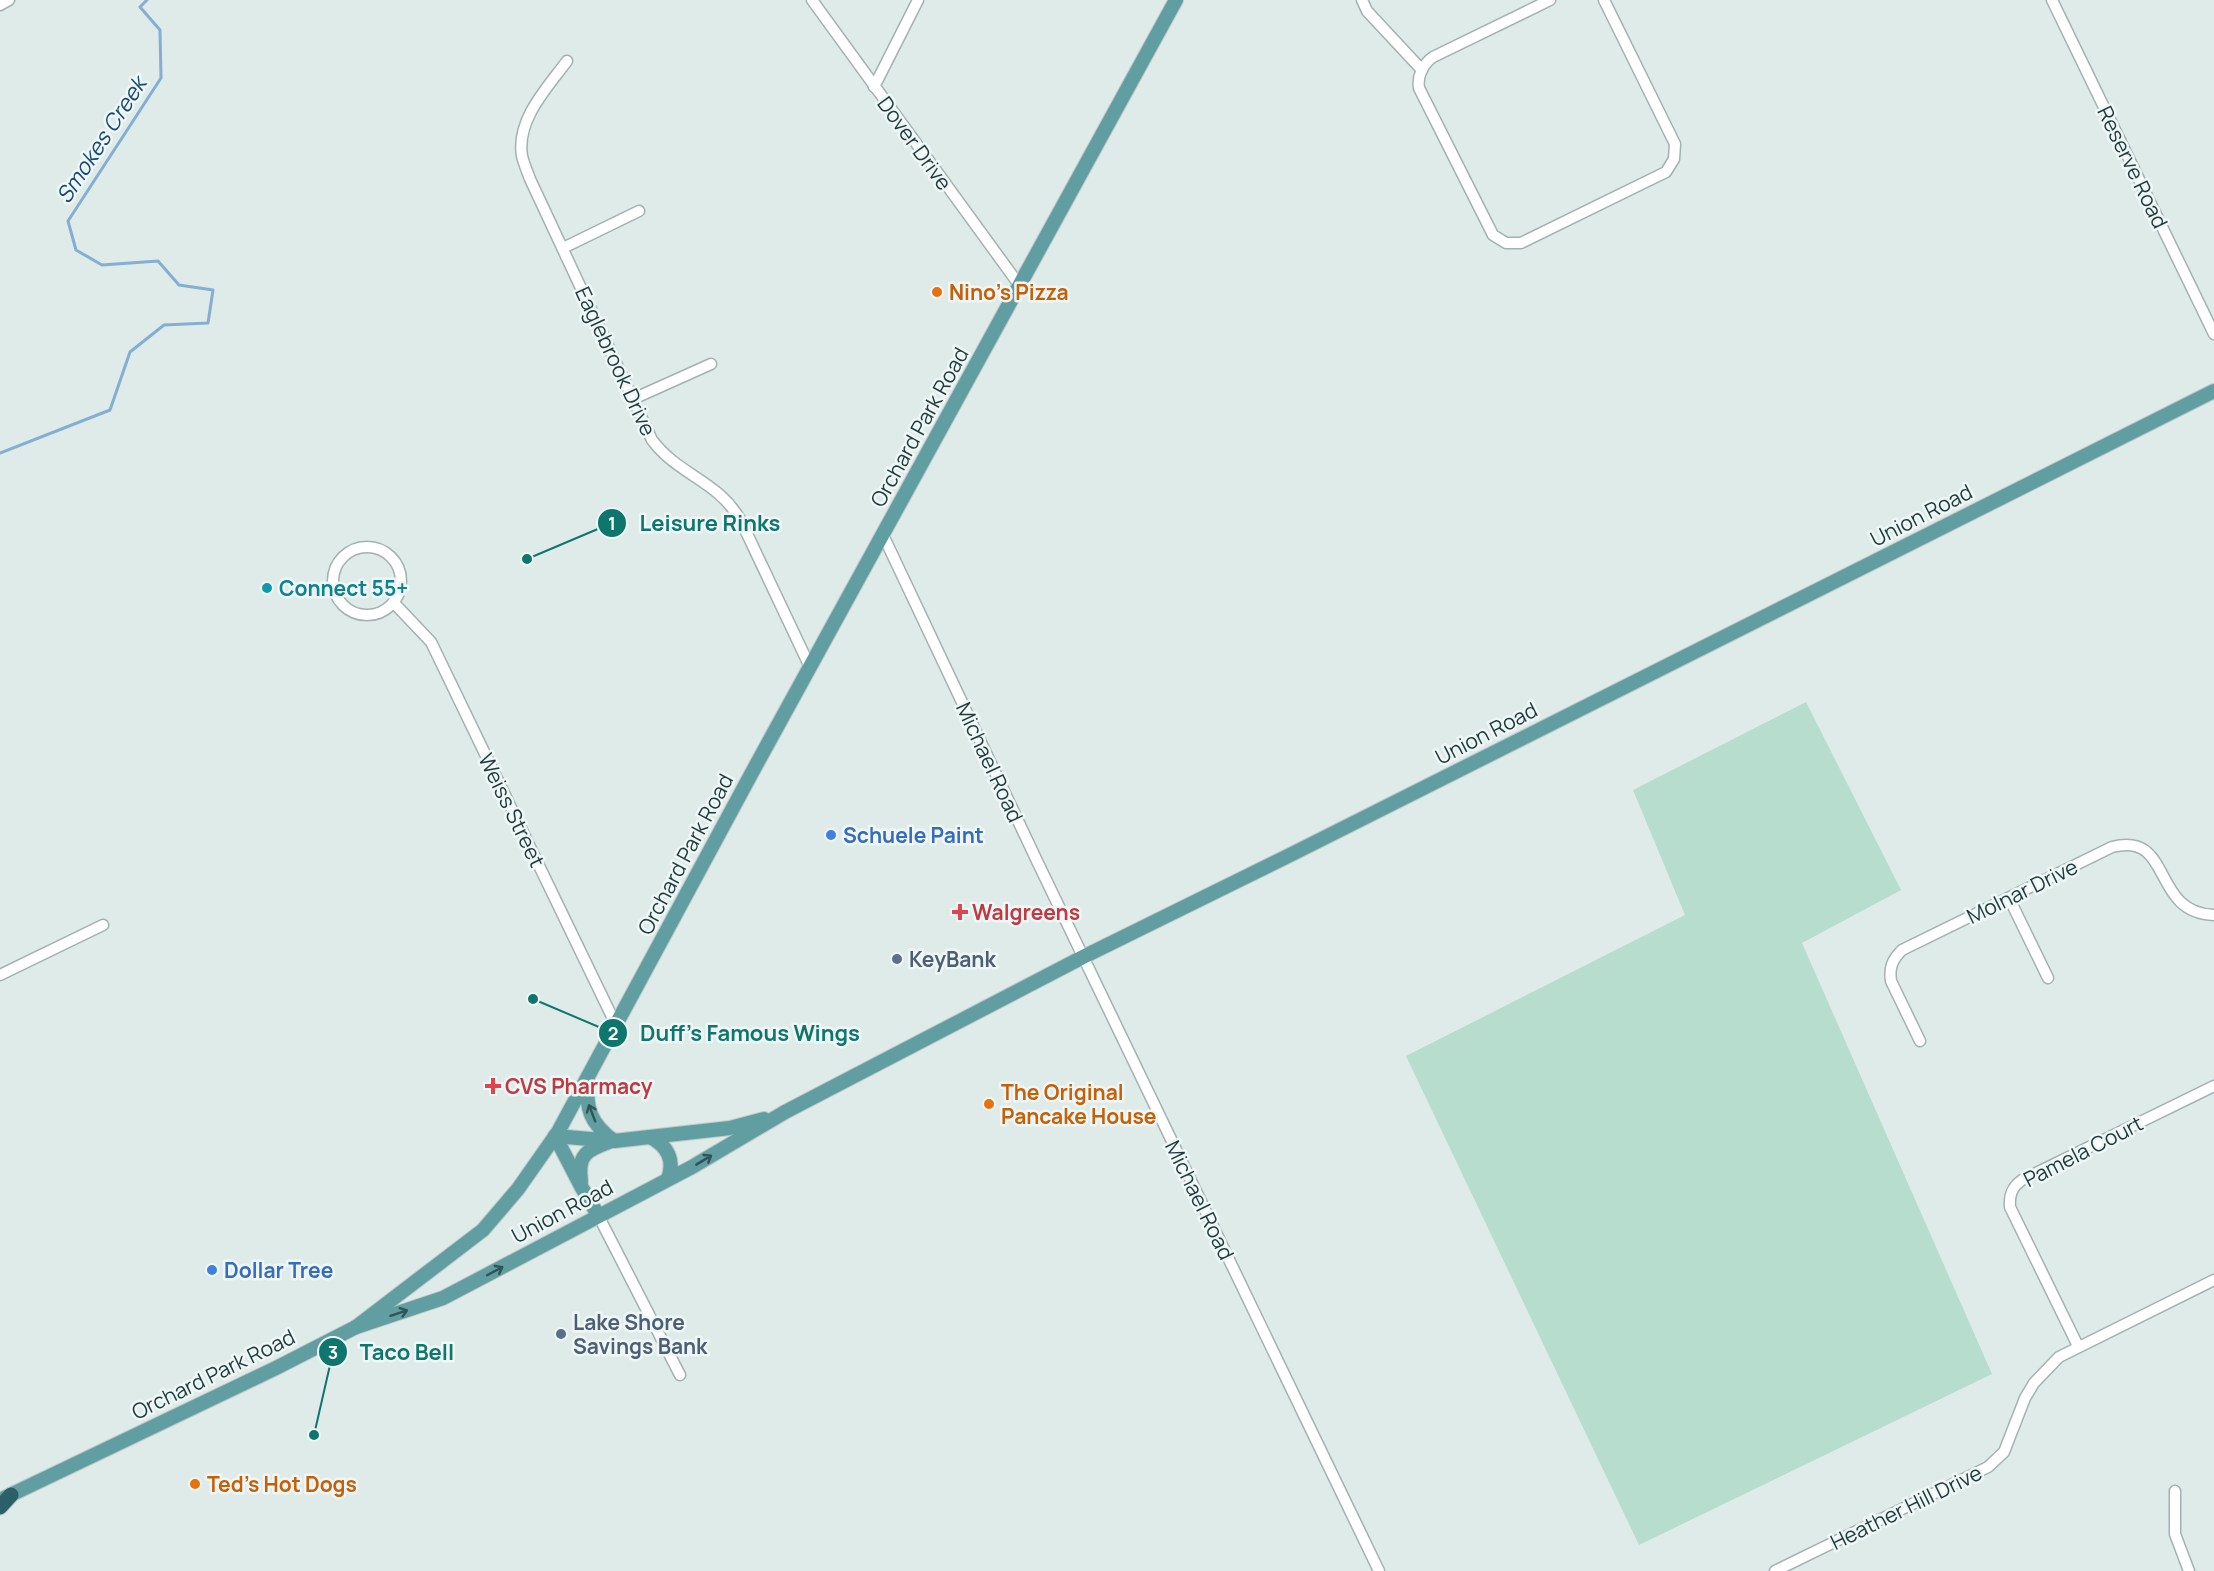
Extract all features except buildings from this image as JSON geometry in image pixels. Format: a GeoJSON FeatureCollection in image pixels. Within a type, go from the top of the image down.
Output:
{"type":"FeatureCollection","features":[{"type":"Feature","properties":{"kind":"highway"},"geometry":{"type":"LineString","coordinates":[[0,1507],[5,1497]]}},
{"type":"Feature","properties":{"kind":"main road","name":"Orchard Park Road"},"geometry":{"type":"LineString","coordinates":[[5,1497],[276,1368],[356,1327],[483,1230],[518,1189],[555,1136],[588,1077],[1176,0]]}},
{"type":"Feature","properties":{"kind":"main road","name":"Union Road"},"geometry":{"type":"LineString","coordinates":[[356,1327],[443,1298],[668,1179],[779,1115],[1083,957],[2214,391]]}},
{"type":"Feature","properties":{"kind":"main road"},"geometry":{"type":"LineString","coordinates":[[588,1077],[586,1097],[591,1115],[600,1131],[614,1141]]}},
{"type":"Feature","properties":{"kind":"main road","name":"Union Road"},"geometry":{"type":"LineString","coordinates":[[555,1136],[614,1141],[730,1128],[779,1115]]}},
{"type":"Feature","properties":{"kind":"main road"},"geometry":{"type":"LineString","coordinates":[[555,1136],[598,1215]]}},
{"type":"Feature","properties":{"kind":"main road"},"geometry":{"type":"LineString","coordinates":[[650,1137],[661,1143],[670,1157],[672,1168],[668,1179]]}},
{"type":"Feature","properties":{"kind":"main road"},"geometry":{"type":"LineString","coordinates":[[582,1188],[579,1172],[582,1159],[587,1152],[614,1141]]}},
{"type":"Feature","properties":{"kind":"street"},"geometry":{"type":"LineString","coordinates":[[0,5],[9,0]]}},
{"type":"Feature","properties":{"kind":"street","name":"Dover Drive"},"geometry":{"type":"LineString","coordinates":[[812,0],[1020,286]]}},
{"type":"Feature","properties":{"kind":"street"},"geometry":{"type":"LineString","coordinates":[[874,87],[918,0]]}},
{"type":"Feature","properties":{"kind":"street"},"geometry":{"type":"LineString","coordinates":[[1362,0],[1367,11],[1422,70]]}},
{"type":"Feature","properties":{"kind":"street"},"geometry":{"type":"LineString","coordinates":[[1550,0],[1433,57],[1425,62],[1418,81],[1419,88],[1492,235],[1506,243],[1521,243],[1666,172],[1674,159],[1674,144],[1604,0]]}},
{"type":"Feature","properties":{"kind":"street","name":"Reserve Road"},"geometry":{"type":"LineString","coordinates":[[2052,0],[2214,334]]}},
{"type":"Feature","properties":{"kind":"street","name":"Eaglebrook Drive"},"geometry":{"type":"LineString","coordinates":[[567,61],[528,117],[521,141],[523,160],[530,179],[652,440],[660,450],[718,492],[737,515],[810,667]]}},
{"type":"Feature","properties":{"kind":"street"},"geometry":{"type":"LineString","coordinates":[[563,248],[639,212]]}},
{"type":"Feature","properties":{"kind":"street"},"geometry":{"type":"LineString","coordinates":[[633,399],[711,364]]}},
{"type":"Feature","properties":{"kind":"street","name":"Michael Road"},"geometry":{"type":"LineString","coordinates":[[883,536],[1379,1571]]}},
{"type":"Feature","properties":{"kind":"street"},"geometry":{"type":"LineString","coordinates":[[364,546],[377,548],[389,554],[398,565],[402,578],[400,591],[394,603],[384,612],[371,616],[357,615],[345,608],[337,598],[333,585],[334,571],[340,559],[351,550],[364,546]]}},
{"type":"Feature","properties":{"kind":"street","name":"Weiss Street"},"geometry":{"type":"LineString","coordinates":[[394,603],[431,642],[616,1025]]}},
{"type":"Feature","properties":{"kind":"street","name":"Molnar Drive"},"geometry":{"type":"LineString","coordinates":[[1920,1041],[1891,981],[1890,973],[1896,956],[1902,950],[2112,847],[2132,845],[2148,852],[2155,859],[2171,892],[2184,907],[2194,912],[2214,915]]}},
{"type":"Feature","properties":{"kind":"street"},"geometry":{"type":"LineString","coordinates":[[2009,898],[2048,978]]}},
{"type":"Feature","properties":{"kind":"street"},"geometry":{"type":"LineString","coordinates":[[0,975],[103,925]]}},
{"type":"Feature","properties":{"kind":"street","name":"Pamela Court"},"geometry":{"type":"LineString","coordinates":[[2078,1346],[2010,1207],[2011,1191],[2022,1180],[2214,1086]]}},
{"type":"Feature","properties":{"kind":"street"},"geometry":{"type":"LineString","coordinates":[[598,1215],[680,1375]]}},
{"type":"Feature","properties":{"kind":"street","name":"Heather Hill Drive"},"geometry":{"type":"LineString","coordinates":[[1775,1571],[1988,1467],[1997,1460],[2009,1442],[2017,1415],[2034,1383],[2059,1357],[2214,1280]]}},
{"type":"Feature","properties":{"kind":"street"},"geometry":{"type":"LineString","coordinates":[[2175,1491],[2175,1534],[2189,1571]]}},
{"type":"Feature","properties":{"kind":"green space"},"geometry":{"type":"Polygon","coordinates":[[[1806,702],[1901,890],[1802,943],[1992,1374],[1639,1545],[1406,1056],[1685,915],[1633,790],[1806,702]]]}},
{"type":"Feature","properties":{"kind":"waterway","name":"Smokes Creek"},"geometry":{"type":"LineString","coordinates":[[0,453],[110,410],[130,352],[164,325],[208,323],[213,290],[179,285],[158,261],[102,265],[76,250],[68,221],[161,78],[160,30],[140,7],[147,0]]}},
{"type":"Feature","properties":{"kind":"place","name":"Nino's Pizza"},"geometry":{"type":"Point","coordinates":[937,292]}},
{"type":"Feature","properties":{"kind":"place","name":"Leisure Rinks"},"geometry":{"type":"Point","coordinates":[527,559]}},
{"type":"Feature","properties":{"kind":"place","name":"Connect 55+"},"geometry":{"type":"Point","coordinates":[267,588]}},
{"type":"Feature","properties":{"kind":"place","name":"Schuele Paint"},"geometry":{"type":"Point","coordinates":[831,835]}},
{"type":"Feature","properties":{"kind":"place","name":"Walgreens"},"geometry":{"type":"Point","coordinates":[960,912]}},
{"type":"Feature","properties":{"kind":"place","name":"KeyBank"},"geometry":{"type":"Point","coordinates":[897,959]}},
{"type":"Feature","properties":{"kind":"place","name":"Duff's Famous Wings"},"geometry":{"type":"Point","coordinates":[533,999]}},
{"type":"Feature","properties":{"kind":"place","name":"CVS Pharmacy"},"geometry":{"type":"Point","coordinates":[493,1086]}},
{"type":"Feature","properties":{"kind":"place","name":"The Original Pancake House"},"geometry":{"type":"Point","coordinates":[989,1104]}},
{"type":"Feature","properties":{"kind":"place","name":"Dollar Tree"},"geometry":{"type":"Point","coordinates":[212,1270]}},
{"type":"Feature","properties":{"kind":"place","name":"Lake Shore Savings Bank"},"geometry":{"type":"Point","coordinates":[561,1334]}},
{"type":"Feature","properties":{"kind":"place","name":"Taco Bell"},"geometry":{"type":"Point","coordinates":[314,1435]}},
{"type":"Feature","properties":{"kind":"place","name":"Ted's Hot Dogs"},"geometry":{"type":"Point","coordinates":[195,1484]}}]}
